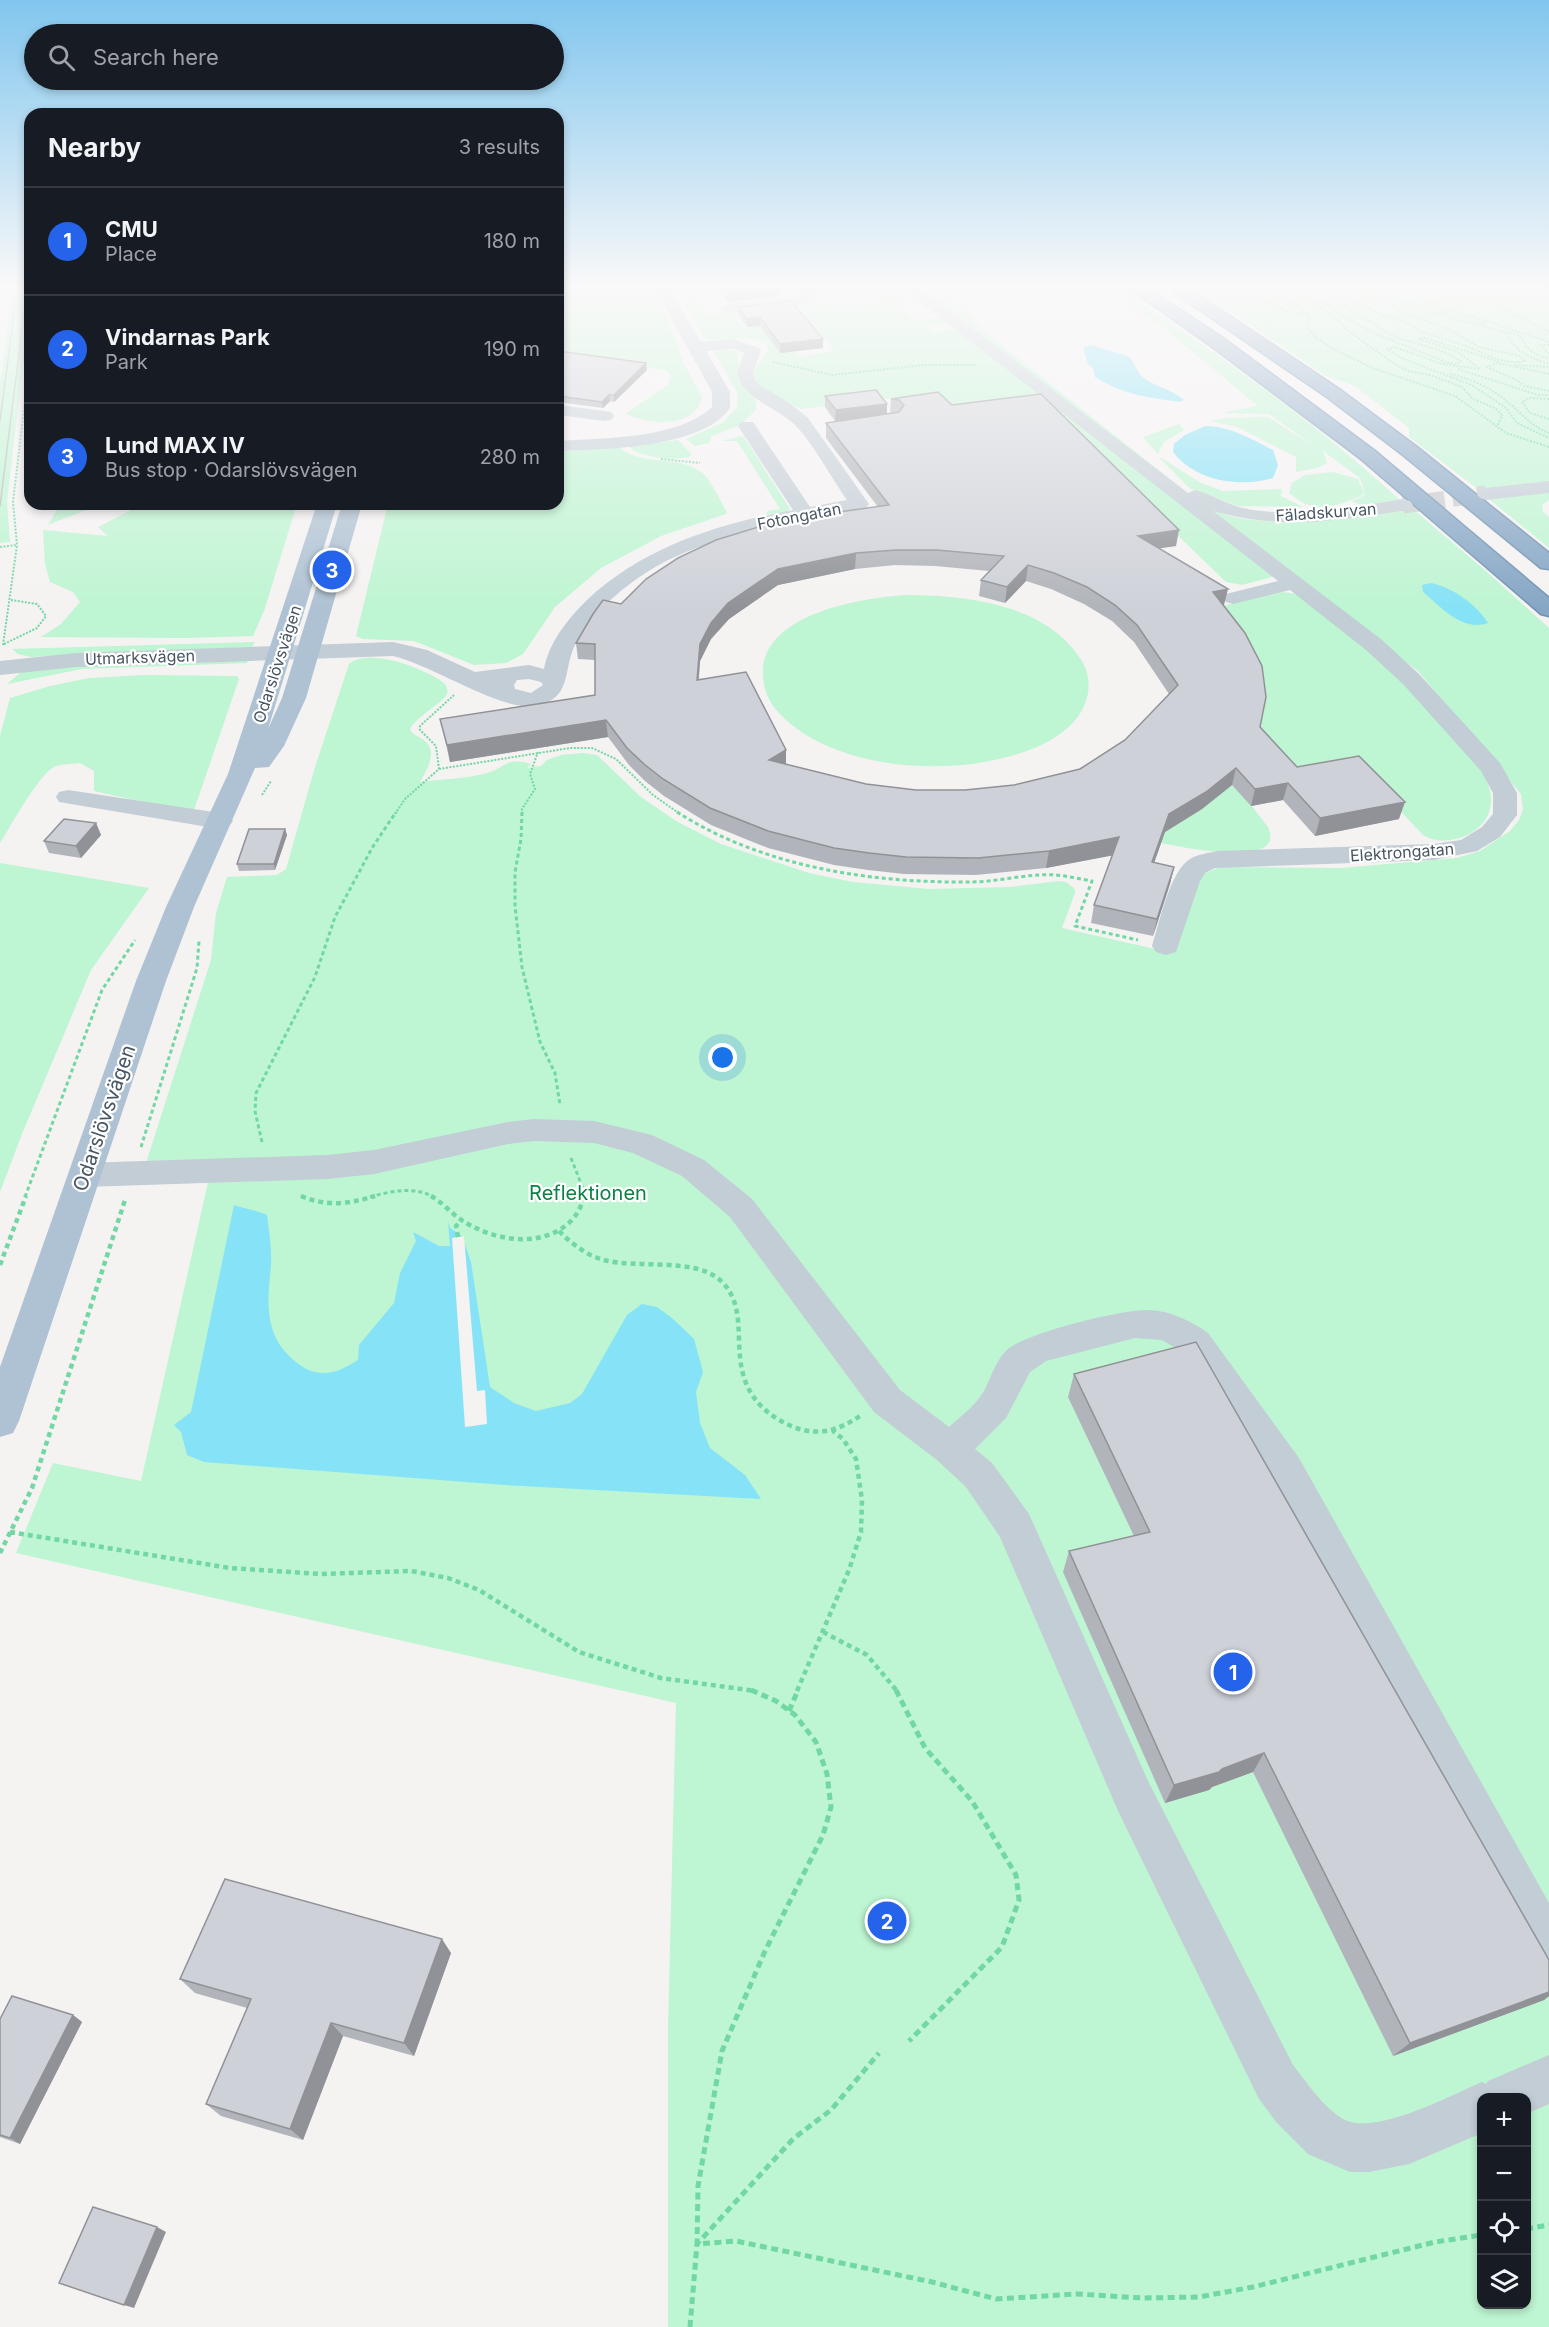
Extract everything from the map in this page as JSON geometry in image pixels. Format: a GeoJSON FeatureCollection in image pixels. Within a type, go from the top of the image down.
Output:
{"type":"FeatureCollection","features":[{"type":"Feature","properties":{"kind":"highway"},"geometry":{"type":"LineString","coordinates":[[1285,393],[1359,448],[1549,609]]}},
{"type":"Feature","properties":{"kind":"highway"},"geometry":{"type":"LineString","coordinates":[[1332,393],[1410,451],[1549,563]]}},
{"type":"Feature","properties":{"kind":"main road","name":"Odarslövsvägen"},"geometry":{"type":"LineString","coordinates":[[0,1421],[152,981],[180,907],[241,774],[325,510]]}},
{"type":"Feature","properties":{"kind":"main road","name":"Odarslövsvägen"},"geometry":{"type":"LineString","coordinates":[[220,821],[272,746],[294,698],[350,510]]}},
{"type":"Feature","properties":{"kind":"street"},"geometry":{"type":"LineString","coordinates":[[564,445],[664,434],[694,428],[715,417],[722,410],[724,399],[721,393]]}},
{"type":"Feature","properties":{"kind":"street","name":"Fotongatan"},"geometry":{"type":"LineString","coordinates":[[281,652],[377,649],[408,651],[464,682],[516,681],[522,699],[537,698],[549,692],[554,684],[560,654],[570,635],[594,604],[638,569],[685,546],[725,532],[804,512],[859,504],[796,416],[762,393]]}},
{"type":"Feature","properties":{"kind":"street","name":"Elektrongatan"},"geometry":{"type":"LineString","coordinates":[[1046,393],[1374,645],[1411,679],[1491,768],[1505,793],[1505,814],[1491,832],[1468,846],[1434,852],[1218,859],[1204,862],[1194,868],[1188,880],[1166,946]]}},
{"type":"Feature","properties":{"kind":"street","name":"Fäladskurvan"},"geometry":{"type":"LineString","coordinates":[[1065,393],[1193,495],[1206,502],[1248,514],[1278,516],[1320,515],[1403,505]]}},
{"type":"Feature","properties":{"kind":"street"},"geometry":{"type":"LineString","coordinates":[[1027,398],[1049,395]]}},
{"type":"Feature","properties":{"kind":"street"},"geometry":{"type":"LineString","coordinates":[[564,411],[605,416]]}},
{"type":"Feature","properties":{"kind":"street"},"geometry":{"type":"LineString","coordinates":[[747,426],[804,512]]}},
{"type":"Feature","properties":{"kind":"street"},"geometry":{"type":"LineString","coordinates":[[808,432],[829,429]]}},
{"type":"Feature","properties":{"kind":"street"},"geometry":{"type":"LineString","coordinates":[[1485,494],[1549,487]]}},
{"type":"Feature","properties":{"kind":"street"},"geometry":{"type":"LineString","coordinates":[[1233,598],[1293,583]]}},
{"type":"Feature","properties":{"kind":"street","name":"Utmarksvägen"},"geometry":{"type":"LineString","coordinates":[[1,667],[87,659],[281,652]]}},
{"type":"Feature","properties":{"kind":"street"},"geometry":{"type":"LineString","coordinates":[[516,681],[560,654]]}},
{"type":"Feature","properties":{"kind":"street"},"geometry":{"type":"LineString","coordinates":[[68,797],[220,821]]}},
{"type":"Feature","properties":{"kind":"street"},"geometry":{"type":"LineString","coordinates":[[84,1174],[269,1170],[374,1162],[508,1133],[559,1131],[594,1132],[641,1143],[693,1168],[741,1208],[887,1401],[950,1449],[979,1475],[1015,1526],[1134,1798],[1275,2082],[1292,2103],[1333,2141],[1360,2148],[1396,2143],[1477,2109]]}},
{"type":"Feature","properties":{"kind":"street"},"geometry":{"type":"LineString","coordinates":[[950,1449],[992,1408],[1012,1370],[1023,1357],[1055,1345],[1135,1323],[1163,1325],[1181,1330],[1196,1343],[1286,1470],[1549,1948]]}},
{"type":"Feature","properties":{"kind":"street"},"geometry":{"type":"LineString","coordinates":[[1515,2093],[1549,2079]]}},
{"type":"Feature","properties":{"kind":"path"},"geometry":{"type":"LineString","coordinates":[[1445,393],[1455,396],[1506,433],[1549,447]]}},
{"type":"Feature","properties":{"kind":"path"},"geometry":{"type":"LineString","coordinates":[[1468,393],[1476,401],[1495,408],[1502,415],[1498,425]]}},
{"type":"Feature","properties":{"kind":"path"},"geometry":{"type":"LineString","coordinates":[[1483,393],[1506,408],[1523,426],[1549,438]]}},
{"type":"Feature","properties":{"kind":"path"},"geometry":{"type":"LineString","coordinates":[[1495,393],[1532,425],[1549,433]]}},
{"type":"Feature","properties":{"kind":"path"},"geometry":{"type":"LineString","coordinates":[[1530,393],[1549,395]]}},
{"type":"Feature","properties":{"kind":"path"},"geometry":{"type":"LineString","coordinates":[[1549,395],[1530,398],[1522,402],[1530,413],[1549,419]]}},
{"type":"Feature","properties":{"kind":"path"},"geometry":{"type":"LineString","coordinates":[[1,667],[17,545],[13,502],[24,408]]}},
{"type":"Feature","properties":{"kind":"path"},"geometry":{"type":"LineString","coordinates":[[0,547],[17,545]]}},
{"type":"Feature","properties":{"kind":"path"},"geometry":{"type":"LineString","coordinates":[[3,644],[37,628],[46,616],[37,604],[10,600]]}},
{"type":"Feature","properties":{"kind":"path"},"geometry":{"type":"LineString","coordinates":[[439,768],[440,749],[420,730],[420,726],[446,705],[464,682]]}},
{"type":"Feature","properties":{"kind":"path"},"geometry":{"type":"LineString","coordinates":[[538,752],[530,774],[535,789],[522,809],[514,906],[522,967],[534,1020],[540,1042],[555,1073],[560,1103],[559,1131],[585,1196],[581,1208],[559,1231],[538,1237],[510,1239],[496,1236],[462,1220],[442,1202],[421,1192],[401,1191],[340,1206],[323,1205],[292,1191],[269,1170],[255,1110],[256,1093],[315,977],[335,917],[372,848],[405,799],[439,768],[538,752],[592,748],[616,759],[653,795],[680,814],[737,843],[784,859],[827,870],[878,878],[971,882],[1055,875],[1092,881],[1075,926],[1166,946]]}},
{"type":"Feature","properties":{"kind":"path"},"geometry":{"type":"LineString","coordinates":[[0,1265],[102,990],[127,949],[140,935]]}},
{"type":"Feature","properties":{"kind":"path"},"geometry":{"type":"LineString","coordinates":[[458,1237],[456,1226],[462,1220]]}},
{"type":"Feature","properties":{"kind":"path"},"geometry":{"type":"LineString","coordinates":[[559,1231],[571,1246],[593,1257],[628,1265],[683,1267],[702,1271],[719,1279],[729,1290],[736,1304],[742,1376],[750,1392],[779,1422],[798,1429],[833,1431],[887,1401]]}},
{"type":"Feature","properties":{"kind":"path"},"geometry":{"type":"LineString","coordinates":[[789,1711],[849,1570],[861,1532],[862,1500],[856,1460],[843,1439],[833,1431]]}},
{"type":"Feature","properties":{"kind":"path"},"geometry":{"type":"LineString","coordinates":[[10,1532],[230,1568],[320,1574],[411,1571],[448,1578],[479,1590],[579,1652],[661,1678],[713,1683],[752,1690],[776,1701],[789,1711],[816,1742],[827,1774],[831,1807],[823,1835],[765,1951],[722,2051],[698,2186],[697,2244],[690,2327]]}},
{"type":"Feature","properties":{"kind":"path"},"geometry":{"type":"LineString","coordinates":[[823,1632],[867,1655],[896,1689],[925,1748],[972,1801],[1016,1875],[1018,1900],[1002,1947],[909,2041]]}},
{"type":"Feature","properties":{"kind":"path"},"geometry":{"type":"LineString","coordinates":[[697,2244],[793,2139],[831,2110],[879,2053]]}},
{"type":"Feature","properties":{"kind":"path"},"geometry":{"type":"LineString","coordinates":[[1531,2228],[1549,2225]]}},
{"type":"Feature","properties":{"kind":"path"},"geometry":{"type":"LineString","coordinates":[[697,2244],[736,2241],[932,2282],[996,2299],[1077,2294],[1143,2298],[1199,2297],[1253,2287],[1435,2242],[1477,2236]]}},
{"type":"Feature","properties":{"kind":"green space"},"geometry":{"type":"Polygon","coordinates":[[[0,393],[20,393],[7,502],[10,542],[0,543],[0,393]]]}},
{"type":"Feature","properties":{"kind":"green space"},"geometry":{"type":"Polygon","coordinates":[[[657,393],[700,393],[702,397],[697,408],[680,420],[658,422],[625,414],[657,393]]]}},
{"type":"Feature","properties":{"kind":"green space"},"geometry":{"type":"Polygon","coordinates":[[[750,393],[756,400],[756,410],[740,425],[712,436],[709,443],[695,446],[686,439],[722,423],[737,407],[738,394],[750,393]]]}},
{"type":"Feature","properties":{"kind":"green space"},"geometry":{"type":"Polygon","coordinates":[[[770,393],[1037,393],[1273,574],[1272,577],[1242,585],[1226,582],[1139,498],[934,421],[911,396],[801,409],[770,393]]]}},
{"type":"Feature","properties":{"kind":"green space","name":"Reflektionen"},"geometry":{"type":"Polygon","coordinates":[[[1050,393],[1061,393],[1204,506],[1226,515],[1279,522],[1335,519],[1414,510],[1549,628],[1549,2327],[668,2327],[668,2028],[676,1703],[16,1553],[53,1463],[141,1481],[213,1160],[146,1163],[211,960],[216,913],[227,877],[277,875],[286,869],[315,767],[349,664],[358,659],[370,658],[398,662],[425,672],[437,678],[447,688],[445,698],[418,719],[410,729],[414,735],[425,741],[431,751],[430,761],[420,782],[479,775],[494,771],[511,762],[531,764],[527,768],[541,766],[547,760],[561,755],[583,753],[597,755],[641,797],[676,821],[721,844],[809,873],[853,882],[929,889],[1010,887],[1066,882],[1075,889],[1075,893],[1062,928],[1173,953],[1201,875],[1220,867],[1341,868],[1457,858],[1480,851],[1510,831],[1519,820],[1523,809],[1521,794],[1418,671],[1193,503],[1050,393]]]}},
{"type":"Feature","properties":{"kind":"green space"},"geometry":{"type":"Polygon","coordinates":[[[1242,393],[1270,393],[1332,441],[1400,500],[1360,505],[1352,501],[1365,495],[1360,478],[1323,451],[1327,463],[1317,468],[1296,472],[1296,457],[1237,427],[1211,421],[1224,418],[1268,417],[1314,446],[1269,414],[1220,413],[1258,406],[1242,393]]]}},
{"type":"Feature","properties":{"kind":"green space"},"geometry":{"type":"Polygon","coordinates":[[[1363,393],[1549,393],[1549,485],[1482,492],[1409,437],[1409,428],[1363,393]]]}},
{"type":"Feature","properties":{"kind":"green space"},"geometry":{"type":"Polygon","coordinates":[[[1179,424],[1184,430],[1164,442],[1158,454],[1143,437],[1179,424]]]}},
{"type":"Feature","properties":{"kind":"green space"},"geometry":{"type":"Polygon","coordinates":[[[744,437],[790,509],[786,513],[766,514],[768,511],[780,509],[737,441],[722,441],[744,437]]]}},
{"type":"Feature","properties":{"kind":"green space"},"geometry":{"type":"Polygon","coordinates":[[[678,440],[692,454],[689,457],[657,458],[628,446],[678,440]]]}},
{"type":"Feature","properties":{"kind":"green space"},"geometry":{"type":"Polygon","coordinates":[[[619,447],[638,457],[681,463],[705,476],[727,512],[661,536],[601,568],[555,607],[523,654],[506,663],[474,665],[414,641],[363,639],[356,636],[387,510],[564,510],[564,452],[619,447]]]}},
{"type":"Feature","properties":{"kind":"green space"},"geometry":{"type":"Polygon","coordinates":[[[1158,456],[1201,483],[1223,491],[1282,489],[1281,496],[1303,507],[1238,506],[1189,488],[1158,456]]]}},
{"type":"Feature","properties":{"kind":"green space"},"geometry":{"type":"Polygon","coordinates":[[[1333,472],[1358,479],[1364,494],[1343,503],[1320,507],[1304,503],[1289,493],[1292,483],[1305,475],[1333,472]]]}},
{"type":"Feature","properties":{"kind":"green space"},"geometry":{"type":"Polygon","coordinates":[[[1549,491],[1549,500],[1542,505],[1543,512],[1549,517],[1549,548],[1489,499],[1549,491]]]}},
{"type":"Feature","properties":{"kind":"green space"},"geometry":{"type":"Polygon","coordinates":[[[56,510],[86,510],[48,525],[56,510]]]}},
{"type":"Feature","properties":{"kind":"green space"},"geometry":{"type":"Polygon","coordinates":[[[131,510],[295,510],[264,611],[253,636],[41,637],[61,624],[80,602],[73,592],[50,582],[45,564],[43,530],[108,536],[98,527],[131,510]]]}},
{"type":"Feature","properties":{"kind":"green space"},"geometry":{"type":"Polygon","coordinates":[[[1283,592],[1298,594],[1368,648],[1470,754],[1482,771],[1490,791],[1490,810],[1481,825],[1471,833],[1453,840],[1429,838],[1423,835],[1362,770],[1292,784],[1255,744],[1204,610],[1283,592]]]}},
{"type":"Feature","properties":{"kind":"green space"},"geometry":{"type":"Polygon","coordinates":[[[905,595],[954,597],[979,601],[1004,607],[1049,627],[1068,643],[1086,670],[1089,684],[1087,698],[1077,718],[1050,741],[1028,751],[994,760],[940,766],[881,762],[852,755],[825,745],[801,731],[780,714],[767,693],[763,669],[768,650],[781,634],[798,622],[819,612],[865,600],[905,595]]]}},
{"type":"Feature","properties":{"kind":"green space"},"geometry":{"type":"Polygon","coordinates":[[[255,642],[252,647],[31,657],[18,654],[12,649],[255,642]]]}},
{"type":"Feature","properties":{"kind":"green space"},"geometry":{"type":"Polygon","coordinates":[[[248,659],[247,663],[82,669],[7,684],[20,673],[35,668],[248,659]]]}},
{"type":"Feature","properties":{"kind":"green space"},"geometry":{"type":"Polygon","coordinates":[[[143,675],[237,676],[239,679],[193,813],[94,791],[94,771],[80,763],[62,765],[56,766],[42,779],[0,843],[0,736],[10,698],[50,686],[89,678],[143,675]]]}},
{"type":"Feature","properties":{"kind":"green space"},"geometry":{"type":"Polygon","coordinates":[[[1233,782],[1268,827],[1270,840],[1262,848],[1228,853],[1161,843],[1165,832],[1202,809],[1233,782]]]}},
{"type":"Feature","properties":{"kind":"green space"},"geometry":{"type":"Polygon","coordinates":[[[0,863],[149,888],[91,970],[0,1192],[0,863]]]}},
{"type":"Feature","properties":{"kind":"water"},"geometry":{"type":"Polygon","coordinates":[[[1131,393],[1172,393],[1184,400],[1180,402],[1156,399],[1131,393]]]}},
{"type":"Feature","properties":{"kind":"water"},"geometry":{"type":"Polygon","coordinates":[[[1205,426],[1232,431],[1273,450],[1278,465],[1273,478],[1247,482],[1219,480],[1193,470],[1182,462],[1173,452],[1174,444],[1185,435],[1205,426]]]}},
{"type":"Feature","properties":{"kind":"water"},"geometry":{"type":"Polygon","coordinates":[[[1431,583],[1463,597],[1488,623],[1469,624],[1452,616],[1423,592],[1422,585],[1431,583]]]}},
{"type":"Feature","properties":{"kind":"water"},"geometry":{"type":"Polygon","coordinates":[[[234,1205],[267,1215],[271,1260],[270,1320],[279,1344],[288,1355],[300,1365],[315,1372],[329,1373],[358,1360],[359,1345],[394,1303],[400,1273],[416,1241],[413,1232],[439,1246],[450,1246],[448,1222],[450,1228],[462,1236],[471,1262],[490,1387],[514,1403],[536,1411],[570,1403],[582,1394],[627,1315],[642,1304],[657,1307],[694,1339],[703,1372],[696,1392],[700,1423],[710,1448],[745,1475],[761,1499],[505,1485],[204,1462],[187,1455],[181,1432],[174,1425],[191,1412],[234,1205]]]}},
{"type":"Feature","properties":{"kind":"pier"},"geometry":{"type":"Polygon","coordinates":[[[464,1236],[477,1391],[485,1390],[487,1424],[465,1427],[452,1238],[464,1236]]]}},
{"type":"Feature","properties":{"kind":"building"},"geometry":{"type":"Polygon","coordinates":[[[564,393],[616,393],[609,395],[602,402],[564,397],[564,393]]]}},
{"type":"Feature","properties":{"kind":"building"},"geometry":{"type":"Polygon","coordinates":[[[878,393],[887,404],[836,410],[825,396],[878,393]]]}},
{"type":"Feature","properties":{"kind":"building"},"geometry":{"type":"Polygon","coordinates":[[[939,393],[952,405],[1041,394],[1179,530],[1138,536],[1228,589],[1213,592],[1245,633],[1262,666],[1266,697],[1260,727],[1297,767],[1359,756],[1405,802],[1320,818],[1288,783],[1255,789],[1236,768],[1206,792],[1169,814],[1152,862],[1174,867],[1157,919],[1094,905],[1119,837],[1049,851],[978,858],[906,857],[869,853],[834,848],[768,831],[710,808],[663,779],[644,764],[627,748],[606,720],[447,745],[440,719],[595,695],[595,644],[576,643],[593,614],[603,600],[621,604],[646,579],[678,558],[716,540],[781,520],[889,505],[826,423],[899,412],[904,405],[899,400],[891,399],[939,393]],[[896,550],[856,553],[778,569],[728,603],[711,623],[700,644],[697,680],[746,672],[786,750],[769,760],[866,784],[916,790],[965,790],[1014,785],[1080,769],[1125,740],[1178,685],[1137,625],[1115,605],[1087,587],[1028,565],[1007,587],[981,580],[1004,556],[937,550],[896,550]]]}},
{"type":"Feature","properties":{"kind":"building"},"geometry":{"type":"Polygon","coordinates":[[[64,819],[96,823],[76,846],[44,841],[64,819]]]}},
{"type":"Feature","properties":{"kind":"building"},"geometry":{"type":"Polygon","coordinates":[[[249,829],[285,829],[274,864],[237,864],[249,829]]]}},
{"type":"Feature","properties":{"kind":"building"},"geometry":{"type":"Polygon","coordinates":[[[1196,1342],[1549,1960],[1549,1992],[1410,2043],[1264,1753],[1219,1772],[1174,1785],[1069,1551],[1150,1532],[1074,1374],[1196,1342]]]}},
{"type":"Feature","properties":{"kind":"building"},"geometry":{"type":"Polygon","coordinates":[[[225,1879],[442,1939],[404,2043],[331,2023],[290,2129],[206,2104],[251,1999],[180,1979],[225,1879]]]}},
{"type":"Feature","properties":{"kind":"building"},"geometry":{"type":"Polygon","coordinates":[[[12,1996],[73,2015],[10,2138],[0,2135],[0,2019],[12,1996]]]}},
{"type":"Feature","properties":{"kind":"building"},"geometry":{"type":"Polygon","coordinates":[[[93,2207],[157,2227],[124,2305],[59,2283],[93,2207]]]}},
{"type":"Feature","properties":{"kind":"tunnel"},"geometry":{"type":"LineString","coordinates":[[1403,505],[1486,494]]}},
{"type":"Feature","properties":{"kind":"tram line"},"geometry":{"type":"LineString","coordinates":[[0,421],[4,393]]}},
{"type":"Feature","properties":{"kind":"tram line"},"geometry":{"type":"LineString","coordinates":[[0,506],[14,393]]}},
{"type":"Feature","properties":{"kind":"place","name":"Lund MAX IV"},"geometry":{"type":"Point","coordinates":[332,570]}},
{"type":"Feature","properties":{"kind":"place","name":"CMU"},"geometry":{"type":"Point","coordinates":[1233,1672]}},
{"type":"Feature","properties":{"kind":"place","name":"Vindarnas Park"},"geometry":{"type":"Point","coordinates":[887,1921]}}]}
